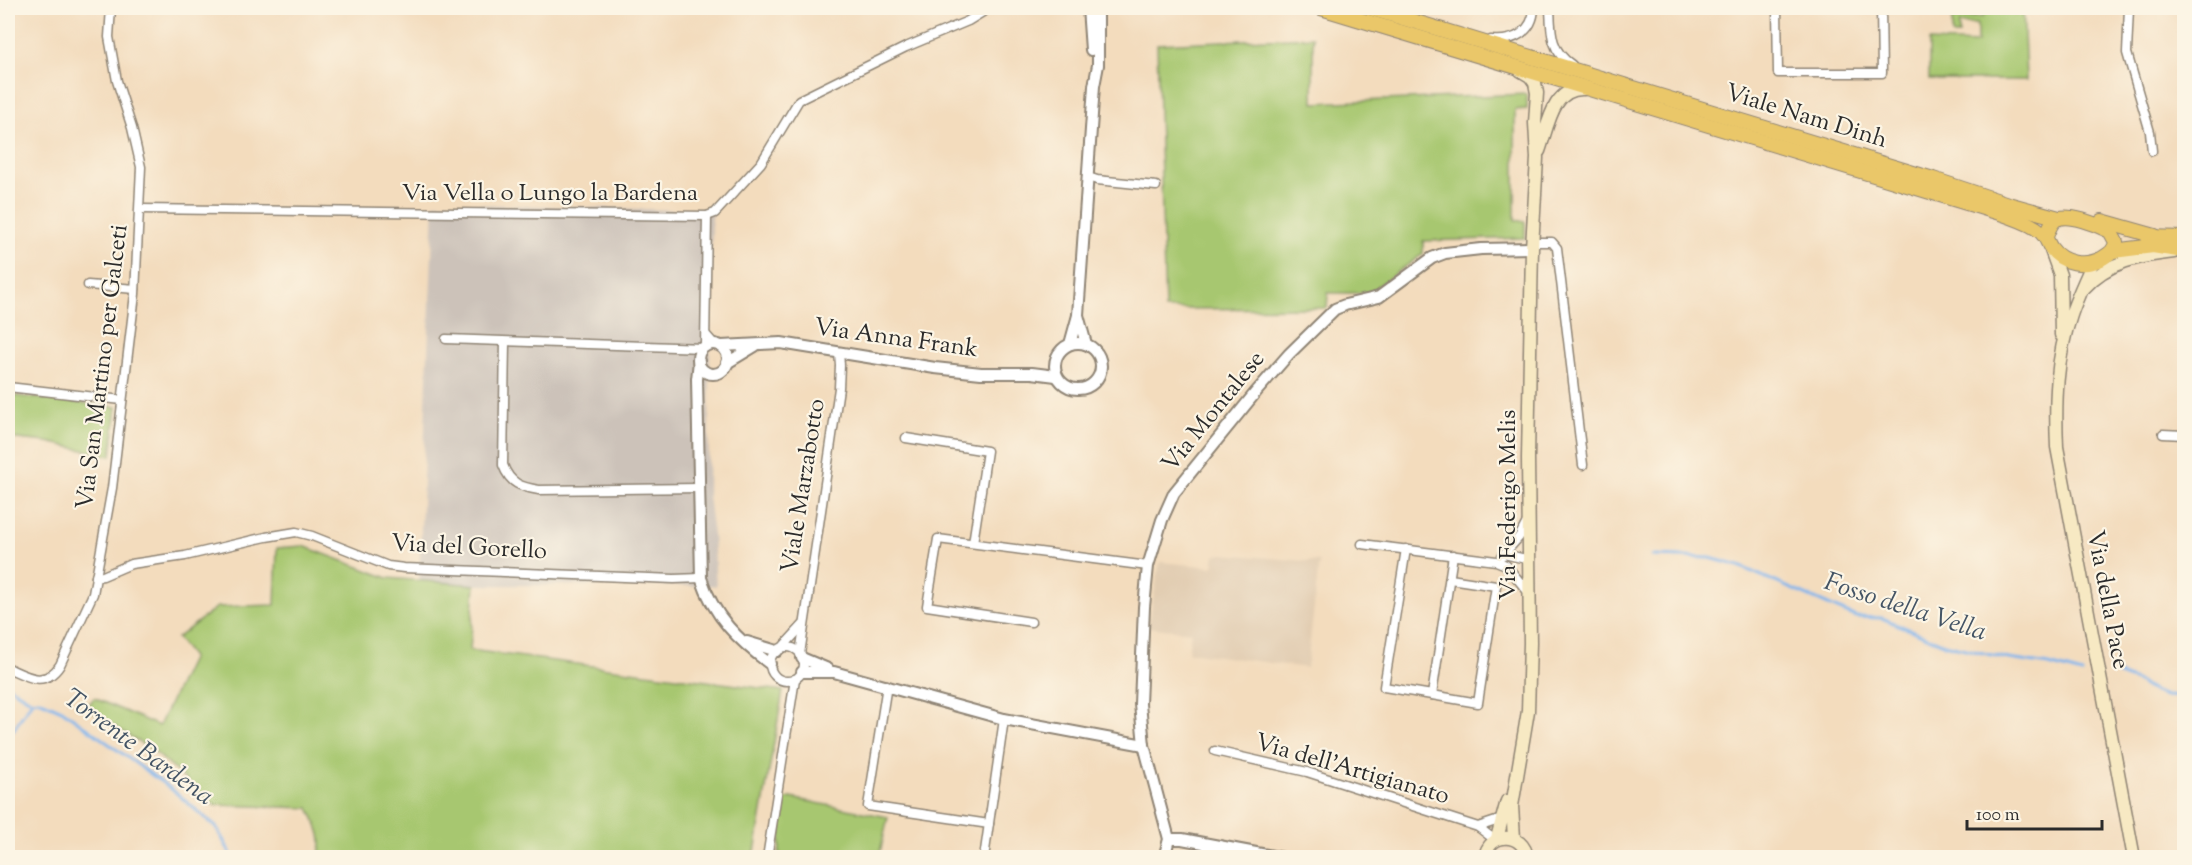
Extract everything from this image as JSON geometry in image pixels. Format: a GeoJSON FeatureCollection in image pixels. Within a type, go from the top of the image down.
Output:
{"type":"FeatureCollection","features":[{"type":"Feature","properties":{"kind":"main road","name":"Viale Nam Dinh"},"geometry":{"type":"LineString","coordinates":[[1321,8],[2003,214],[2030,225],[2049,243],[2059,257],[2092,264]]}},
{"type":"Feature","properties":{"kind":"main road","name":"Viale Nam Dinh"},"geometry":{"type":"LineString","coordinates":[[1371,8],[1933,179],[2008,204],[2059,218],[2077,219],[2102,227],[2113,234],[2135,238],[2155,236]]}},
{"type":"Feature","properties":{"kind":"main road"},"geometry":{"type":"LineString","coordinates":[[1512,64],[1530,76],[1535,83],[1537,93],[1535,123],[1537,158],[1532,245]]}},
{"type":"Feature","properties":{"kind":"main road"},"geometry":{"type":"LineString","coordinates":[[1537,158],[1558,100],[1571,90],[1594,89]]}},
{"type":"Feature","properties":{"kind":"main road"},"geometry":{"type":"LineString","coordinates":[[2059,218],[2052,223],[2049,243],[2060,275],[2062,349]]}},
{"type":"Feature","properties":{"kind":"main road"},"geometry":{"type":"LineString","coordinates":[[2077,219],[2100,220],[2155,236],[2184,238]]}},
{"type":"Feature","properties":{"kind":"main road"},"geometry":{"type":"LineString","coordinates":[[2113,234],[2116,242],[2113,251]]}},
{"type":"Feature","properties":{"kind":"main road","name":"Via Federigo Melis"},"geometry":{"type":"LineString","coordinates":[[1527,858],[1524,846],[1514,838],[1512,806],[1528,711],[1530,517],[1528,458],[1532,245]]}},
{"type":"Feature","properties":{"kind":"main road"},"geometry":{"type":"LineString","coordinates":[[2062,349],[2077,296],[2092,264],[2113,251],[2153,246],[2181,252]]}},
{"type":"Feature","properties":{"kind":"main road"},"geometry":{"type":"LineString","coordinates":[[2077,296],[2089,282],[2108,267],[2127,260],[2181,252]]}},
{"type":"Feature","properties":{"kind":"main road","name":"Via della Pace"},"geometry":{"type":"LineString","coordinates":[[2062,349],[2055,401],[2058,447],[2134,858]]}},
{"type":"Feature","properties":{"kind":"main road","name":"Via Federigo Melis"},"geometry":{"type":"LineString","coordinates":[[1491,846],[1520,762]]}},
{"type":"Feature","properties":{"kind":"main road"},"geometry":{"type":"LineString","coordinates":[[1491,846],[1508,837],[1514,838]]}},
{"type":"Feature","properties":{"kind":"street","name":"Via San Martino per Galceti"},"geometry":{"type":"LineString","coordinates":[[8,668],[35,679],[46,678],[54,674],[74,639],[93,594],[112,488],[135,289],[141,167],[132,128],[117,81],[110,37],[111,8]]}},
{"type":"Feature","properties":{"kind":"street","name":"Via Vella o Lungo la Bardena"},"geometry":{"type":"LineString","coordinates":[[140,209],[707,216],[715,213],[761,163],[799,100],[906,47],[968,21],[989,8]]}},
{"type":"Feature","properties":{"kind":"street"},"geometry":{"type":"LineString","coordinates":[[1088,8],[1094,86]]}},
{"type":"Feature","properties":{"kind":"street"},"geometry":{"type":"LineString","coordinates":[[1070,344],[1078,315],[1094,86],[1098,65],[1098,8]]}},
{"type":"Feature","properties":{"kind":"street"},"geometry":{"type":"LineString","coordinates":[[1478,40],[1505,40],[1516,37],[1533,20],[1534,8]]}},
{"type":"Feature","properties":{"kind":"street"},"geometry":{"type":"LineString","coordinates":[[1550,8],[1551,37],[1554,46],[1567,62],[1585,73]]}},
{"type":"Feature","properties":{"kind":"street"},"geometry":{"type":"LineString","coordinates":[[1777,8],[1778,73],[1882,72],[1881,8]]}},
{"type":"Feature","properties":{"kind":"street"},"geometry":{"type":"LineString","coordinates":[[2129,8],[2127,53],[2150,132],[2152,151]]}},
{"type":"Feature","properties":{"kind":"street"},"geometry":{"type":"LineString","coordinates":[[1088,177],[1156,186]]}},
{"type":"Feature","properties":{"kind":"street"},"geometry":{"type":"LineString","coordinates":[[707,216],[706,335],[703,370],[717,373]]}},
{"type":"Feature","properties":{"kind":"street"},"geometry":{"type":"LineString","coordinates":[[1532,245],[1552,242],[1557,248],[1583,465]]}},
{"type":"Feature","properties":{"kind":"street","name":"Via Montalese"},"geometry":{"type":"LineString","coordinates":[[1164,858],[1168,839],[1144,745],[1140,704],[1144,607],[1149,566],[1162,520],[1180,485],[1289,354],[1335,309],[1345,304],[1379,297],[1432,258],[1445,253],[1532,245]]}},
{"type":"Feature","properties":{"kind":"street"},"geometry":{"type":"LineString","coordinates":[[88,285],[135,289]]}},
{"type":"Feature","properties":{"kind":"street"},"geometry":{"type":"LineString","coordinates":[[1078,315],[1086,344]]}},
{"type":"Feature","properties":{"kind":"street"},"geometry":{"type":"LineString","coordinates":[[446,339],[705,350],[727,354],[727,363]]}},
{"type":"Feature","properties":{"kind":"street"},"geometry":{"type":"LineString","coordinates":[[505,342],[503,465],[513,482],[520,487],[539,490],[700,488]]}},
{"type":"Feature","properties":{"kind":"street","name":"Via Anna Frank"},"geometry":{"type":"LineString","coordinates":[[705,350],[781,343],[981,373],[1032,373],[1056,376]]}},
{"type":"Feature","properties":{"kind":"street"},"geometry":{"type":"LineString","coordinates":[[1070,344],[1086,344],[1093,348],[1101,361],[1101,369],[1095,383],[1081,390],[1074,389],[1060,382],[1056,376],[1055,360],[1058,353],[1070,344]]}},
{"type":"Feature","properties":{"kind":"street","name":"Via Anna Frank"},"geometry":{"type":"LineString","coordinates":[[698,400],[705,386],[725,368],[727,363],[755,346]]}},
{"type":"Feature","properties":{"kind":"street"},"geometry":{"type":"LineString","coordinates":[[705,350],[697,379],[701,578],[708,597],[719,616],[771,664]]}},
{"type":"Feature","properties":{"kind":"street","name":"Viale Marzabotto"},"geometry":{"type":"LineString","coordinates":[[801,656],[803,625],[839,388],[838,353]]}},
{"type":"Feature","properties":{"kind":"street"},"geometry":{"type":"LineString","coordinates":[[1032,373],[1055,360]]}},
{"type":"Feature","properties":{"kind":"street"},"geometry":{"type":"LineString","coordinates":[[8,387],[122,400]]}},
{"type":"Feature","properties":{"kind":"street"},"geometry":{"type":"LineString","coordinates":[[2163,434],[2184,435]]}},
{"type":"Feature","properties":{"kind":"street"},"geometry":{"type":"LineString","coordinates":[[906,438],[987,450],[973,543]]}},
{"type":"Feature","properties":{"kind":"street"},"geometry":{"type":"LineString","coordinates":[[1496,561],[1519,537],[1530,517]]}},
{"type":"Feature","properties":{"kind":"street","name":"Via del Gorello"},"geometry":{"type":"LineString","coordinates":[[96,577],[131,564],[184,556],[296,532],[312,536],[369,560],[396,567],[674,579],[701,578]]}},
{"type":"Feature","properties":{"kind":"street"},"geometry":{"type":"LineString","coordinates":[[1031,622],[927,606],[938,539],[1149,566]]}},
{"type":"Feature","properties":{"kind":"street"},"geometry":{"type":"LineString","coordinates":[[1362,544],[1496,561],[1506,566],[1530,594]]}},
{"type":"Feature","properties":{"kind":"street"},"geometry":{"type":"LineString","coordinates":[[1406,549],[1384,687],[1478,703],[1496,586],[1450,579]]}},
{"type":"Feature","properties":{"kind":"street"},"geometry":{"type":"LineString","coordinates":[[1504,554],[1530,560]]}},
{"type":"Feature","properties":{"kind":"street"},"geometry":{"type":"LineString","coordinates":[[1432,695],[1453,555]]}},
{"type":"Feature","properties":{"kind":"street"},"geometry":{"type":"LineString","coordinates":[[1506,566],[1530,560]]}},
{"type":"Feature","properties":{"kind":"street"},"geometry":{"type":"LineString","coordinates":[[791,704],[784,681],[775,676],[771,658],[792,640],[803,625]]}},
{"type":"Feature","properties":{"kind":"street"},"geometry":{"type":"LineString","coordinates":[[744,641],[779,650],[789,648],[834,672],[1004,719],[1144,745]]}},
{"type":"Feature","properties":{"kind":"street"},"geometry":{"type":"LineString","coordinates":[[767,858],[791,704],[801,656]]}},
{"type":"Feature","properties":{"kind":"street"},"geometry":{"type":"LineString","coordinates":[[784,681],[798,675],[834,672]]}},
{"type":"Feature","properties":{"kind":"street"},"geometry":{"type":"LineString","coordinates":[[887,685],[868,806],[990,824]]}},
{"type":"Feature","properties":{"kind":"street"},"geometry":{"type":"LineString","coordinates":[[984,858],[1004,719]]}},
{"type":"Feature","properties":{"kind":"street","name":"Via dell'Artigianato"},"geometry":{"type":"LineString","coordinates":[[1215,751],[1307,772],[1478,827],[1491,846]]}},
{"type":"Feature","properties":{"kind":"street"},"geometry":{"type":"LineString","coordinates":[[1478,827],[1502,819]]}},
{"type":"Feature","properties":{"kind":"street"},"geometry":{"type":"LineString","coordinates":[[1168,839],[1283,858]]}},
{"type":"Feature","properties":{"kind":"street"},"geometry":{"type":"LineString","coordinates":[[1205,858],[1208,844]]}},
{"type":"Feature","properties":{"kind":"shaded area"},"geometry":{"type":"Polygon","coordinates":[[[434,203],[712,211],[708,496],[716,586],[475,585],[419,581],[434,203]]]}},
{"type":"Feature","properties":{"kind":"shaded area"},"geometry":{"type":"Polygon","coordinates":[[[1215,555],[1319,562],[1307,668],[1188,652],[1191,632],[1148,627],[1160,562],[1213,567],[1215,555]]]}},
{"type":"Feature","properties":{"kind":"green space"},"geometry":{"type":"Polygon","coordinates":[[[1982,8],[2023,8],[2026,80],[1929,80],[1929,41],[1977,43],[1977,24],[1959,24],[1959,35],[1952,35],[1952,18],[1983,17],[1982,8]]]}},
{"type":"Feature","properties":{"kind":"green space"},"geometry":{"type":"Polygon","coordinates":[[[1313,37],[1313,103],[1527,94],[1527,109],[1515,110],[1515,220],[1525,222],[1525,238],[1423,241],[1423,254],[1368,293],[1328,293],[1327,308],[1165,309],[1157,44],[1313,37]]]}},
{"type":"Feature","properties":{"kind":"green space"},"geometry":{"type":"Polygon","coordinates":[[[8,395],[117,407],[111,456],[47,442],[8,438],[8,395]]]}},
{"type":"Feature","properties":{"kind":"green space"},"geometry":{"type":"Polygon","coordinates":[[[303,546],[388,578],[475,585],[470,650],[783,691],[754,857],[317,857],[321,838],[309,808],[214,805],[156,753],[86,708],[94,698],[159,726],[192,657],[177,638],[217,607],[275,605],[277,548],[303,546]]]}},
{"type":"Feature","properties":{"kind":"green space"},"geometry":{"type":"Polygon","coordinates":[[[791,798],[888,817],[879,857],[779,857],[783,800],[791,798]]]}},
{"type":"Feature","properties":{"kind":"waterway","name":"Fosso della Vella"},"geometry":{"type":"LineString","coordinates":[[1652,556],[1710,558],[1739,566],[1856,617],[1882,618],[1944,644],[2082,674]]}},
{"type":"Feature","properties":{"kind":"waterway","name":"Fosso della Vella"},"geometry":{"type":"LineString","coordinates":[[2117,674],[2138,682],[2154,692],[2166,696],[2184,697]]}},
{"type":"Feature","properties":{"kind":"waterway","name":"Torrente Bardena"},"geometry":{"type":"LineString","coordinates":[[8,686],[32,701],[39,700],[62,710],[174,791],[216,827],[233,858]]}},
{"type":"Feature","properties":{"kind":"waterway"},"geometry":{"type":"LineString","coordinates":[[8,738],[32,701]]}}]}
